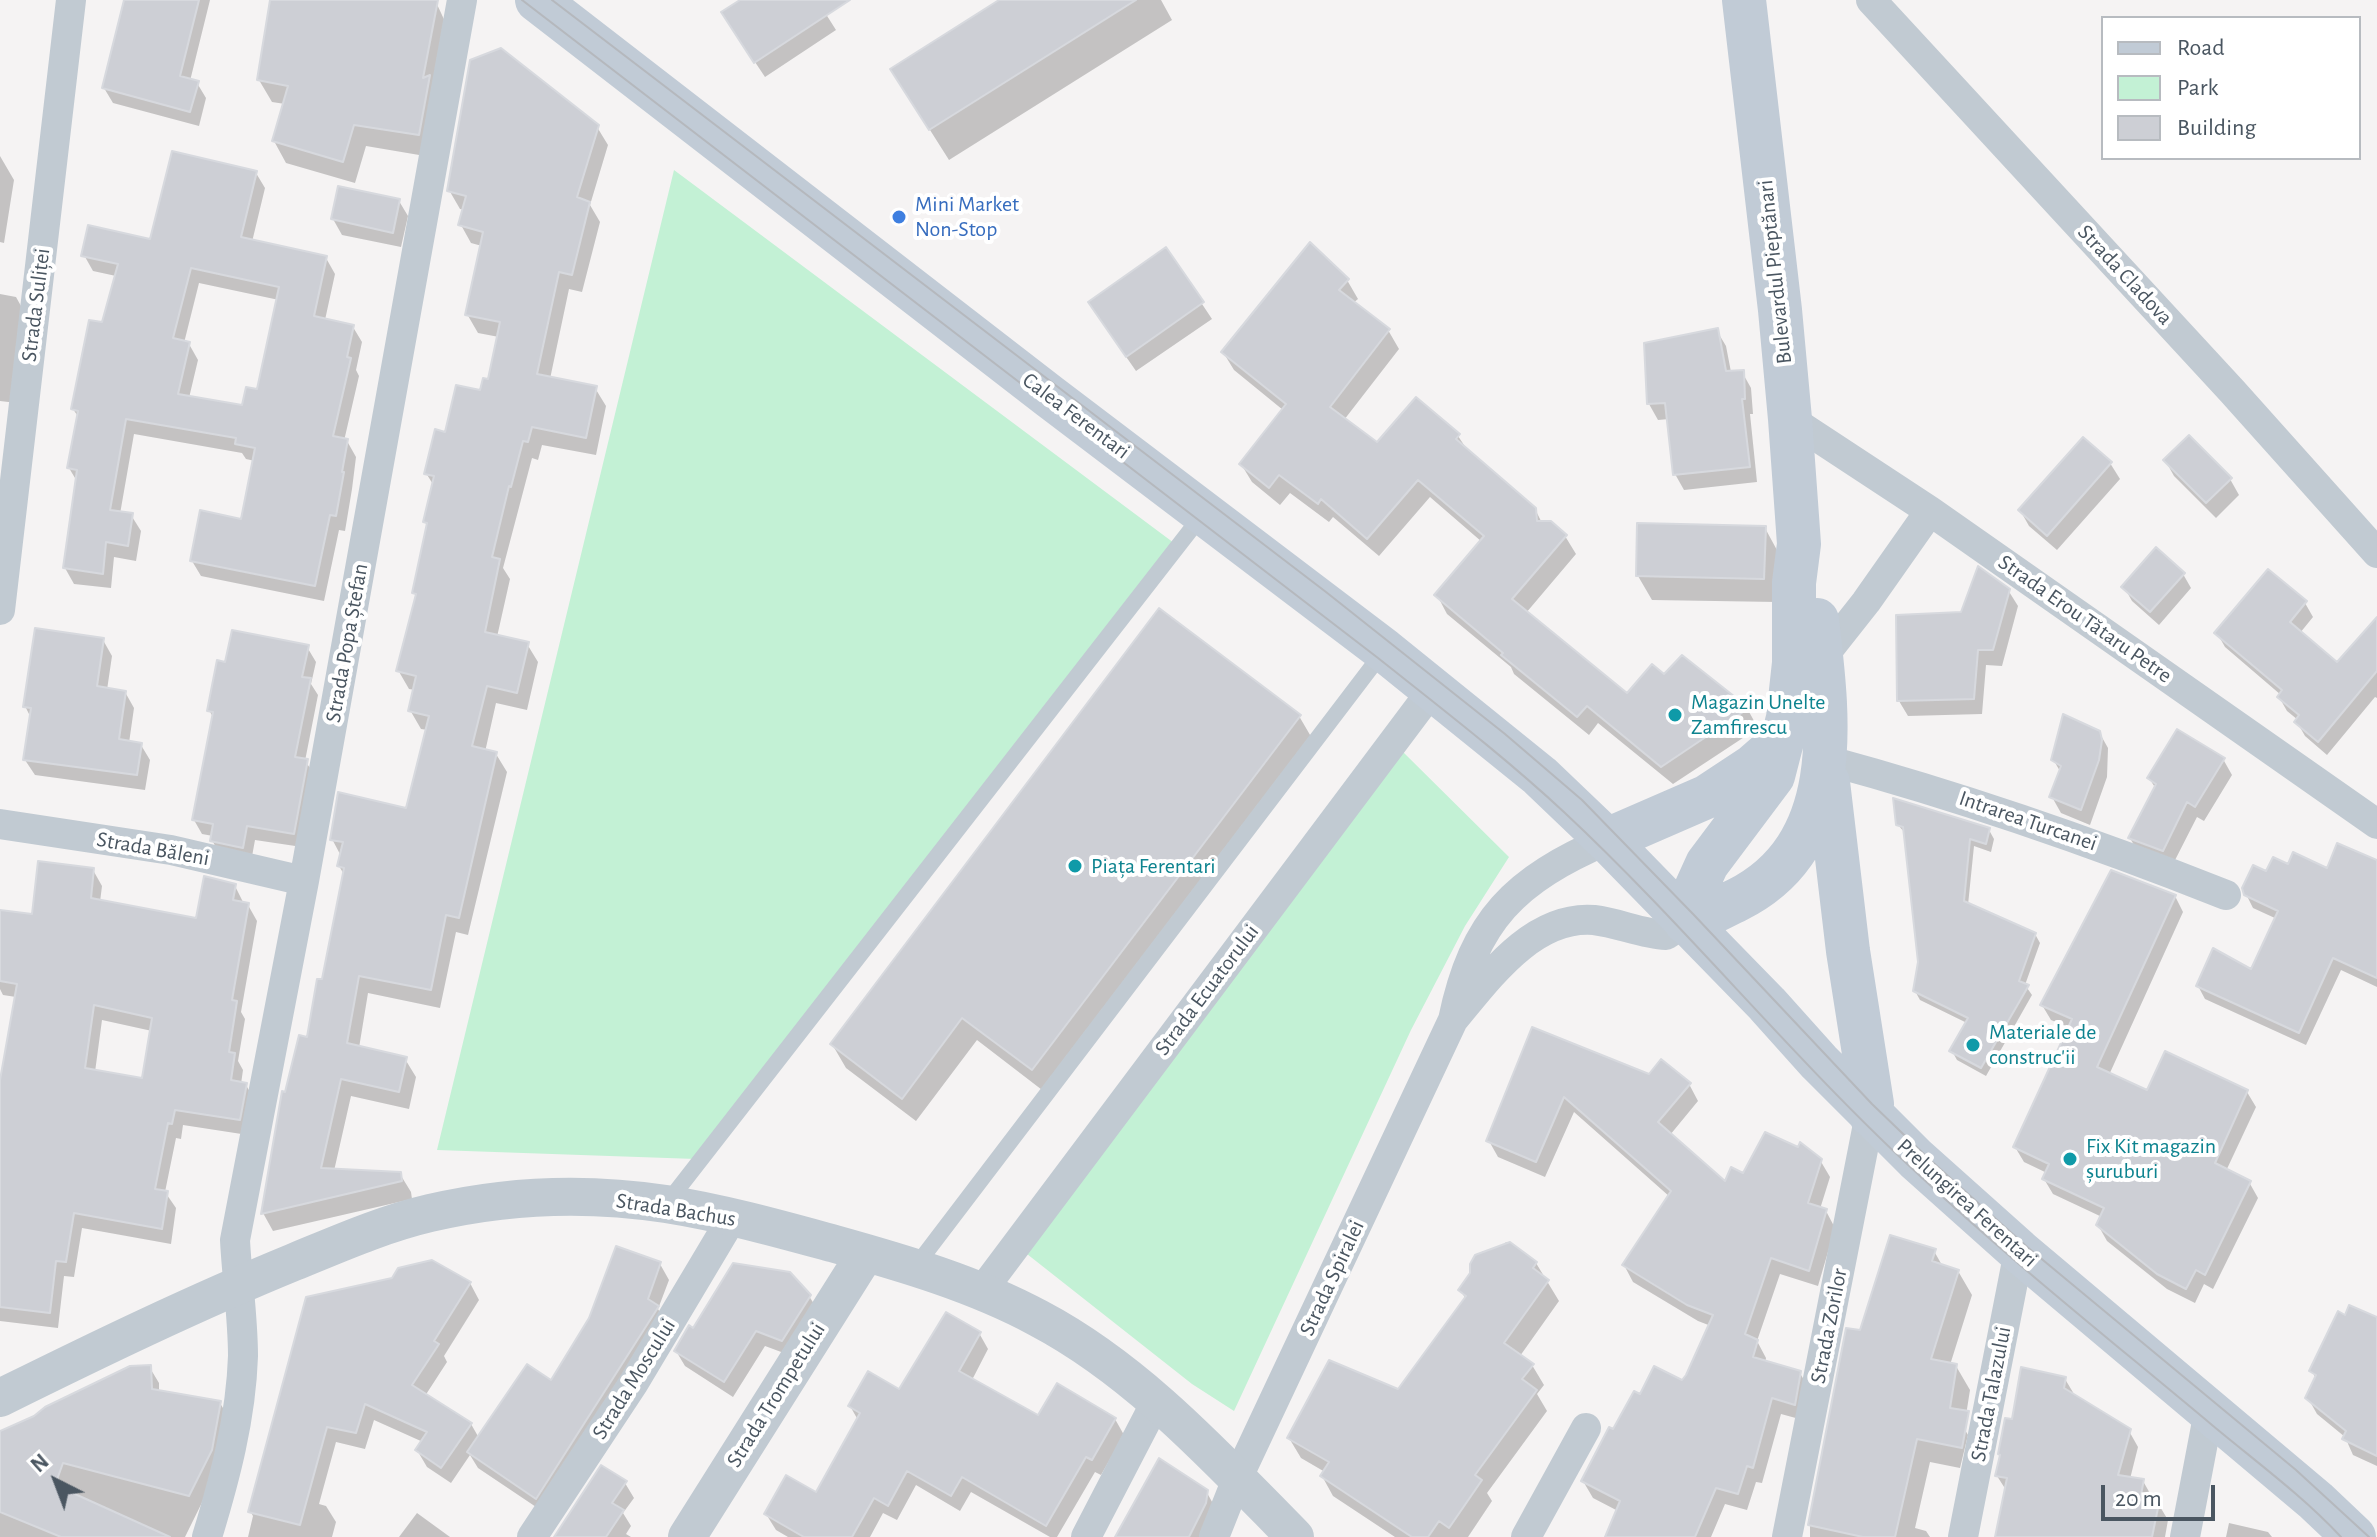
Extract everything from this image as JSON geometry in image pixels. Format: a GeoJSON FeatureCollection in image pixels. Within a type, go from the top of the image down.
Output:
{"type":"FeatureCollection","features":[{"type":"Feature","properties":{"kind":"main road","name":"Calea Ferentari"},"geometry":{"type":"LineString","coordinates":[[537,0],[1384,650],[1540,776],[1607,840]]}},
{"type":"Feature","properties":{"kind":"main road","name":"Bulevardul Pieptănari"},"geometry":{"type":"LineString","coordinates":[[1744,0],[1790,419],[1799,544],[1794,583],[1794,663],[1788,718],[1773,776],[1707,864],[1687,908],[1686,922],[1745,896],[1781,871],[1810,825],[1826,760],[1826,726],[1812,581],[1799,544]]}},
{"type":"Feature","properties":{"kind":"main road"},"geometry":{"type":"LineString","coordinates":[[1607,840],[1706,797],[1753,766],[1782,741]]}},
{"type":"Feature","properties":{"kind":"main road"},"geometry":{"type":"LineString","coordinates":[[1826,760],[1848,951],[1872,1104],[1870,1114]]}},
{"type":"Feature","properties":{"kind":"main road","name":"Prelungirea Ferentari"},"geometry":{"type":"LineString","coordinates":[[1607,840],[1870,1114],[2019,1251],[2316,1501],[2354,1537]]}},
{"type":"Feature","properties":{"kind":"street","name":"Strada Suliței"},"geometry":{"type":"LineString","coordinates":[[0,610],[71,0]]}},
{"type":"Feature","properties":{"kind":"street","name":"Strada Popa Ștefan"},"geometry":{"type":"LineString","coordinates":[[207,1537],[232,1448],[240,1397],[242,1346],[235,1240],[304,881],[462,0]]}},
{"type":"Feature","properties":{"kind":"street","name":"Strada Cladova"},"geometry":{"type":"LineString","coordinates":[[1871,0],[2377,553]]}},
{"type":"Feature","properties":{"kind":"street","name":"Strada Erou Tătaru Petre"},"geometry":{"type":"LineString","coordinates":[[1790,419],[1930,511],[2377,824]]}},
{"type":"Feature","properties":{"kind":"street"},"geometry":{"type":"LineString","coordinates":[[1821,659],[1866,602],[1930,511]]}},
{"type":"Feature","properties":{"kind":"street","name":"Strada Ecuatorului"},"geometry":{"type":"LineString","coordinates":[[981,1292],[1433,689]]}},
{"type":"Feature","properties":{"kind":"street","name":"Intrarea Turcanei"},"geometry":{"type":"LineString","coordinates":[[1826,760],[1995,809],[2091,842],[2226,895]]}},
{"type":"Feature","properties":{"kind":"street","name":"Strada Băleni"},"geometry":{"type":"LineString","coordinates":[[0,824],[171,850],[304,881]]}},
{"type":"Feature","properties":{"kind":"street","name":"Strada Spiralei"},"geometry":{"type":"LineString","coordinates":[[1214,1537],[1237,1479],[1453,1020],[1461,982],[1479,942],[1495,915],[1512,895],[1559,862],[1607,840]]}},
{"type":"Feature","properties":{"kind":"street","name":"Strada Spiralei"},"geometry":{"type":"LineString","coordinates":[[1453,1020],[1507,959],[1550,927],[1592,920],[1666,935],[1686,922]]}},
{"type":"Feature","properties":{"kind":"street","name":"Strada Zorilor"},"geometry":{"type":"LineString","coordinates":[[1787,1537],[1870,1114]]}},
{"type":"Feature","properties":{"kind":"street","name":"Strada Bachus"},"geometry":{"type":"LineString","coordinates":[[0,1398],[141,1328],[237,1285],[354,1238],[427,1213],[498,1200],[587,1197],[666,1204],[866,1253],[981,1292],[1039,1318],[1093,1353],[1156,1402],[1295,1537]]}},
{"type":"Feature","properties":{"kind":"street","name":"Strada Moscului"},"geometry":{"type":"LineString","coordinates":[[532,1537],[633,1384],[732,1218]]}},
{"type":"Feature","properties":{"kind":"street","name":"Strada Talazului"},"geometry":{"type":"LineString","coordinates":[[1963,1537],[2019,1251]]}},
{"type":"Feature","properties":{"kind":"street","name":"Strada Trompetului"},"geometry":{"type":"LineString","coordinates":[[687,1537],[866,1253]]}},
{"type":"Feature","properties":{"kind":"street"},"geometry":{"type":"LineString","coordinates":[[1086,1537],[1156,1402]]}},
{"type":"Feature","properties":{"kind":"street"},"geometry":{"type":"LineString","coordinates":[[2185,1537],[2209,1411]]}},
{"type":"Feature","properties":{"kind":"street"},"geometry":{"type":"LineString","coordinates":[[1526,1537],[1586,1428]]}},
{"type":"Feature","properties":{"kind":"lane"},"geometry":{"type":"LineString","coordinates":[[666,1204],[1204,513]]}},
{"type":"Feature","properties":{"kind":"lane"},"geometry":{"type":"LineString","coordinates":[[914,1268],[1384,650]]}},
{"type":"Feature","properties":{"kind":"green space"},"geometry":{"type":"Polygon","coordinates":[[[674,170],[1174,543],[696,1159],[437,1150],[674,170]]]}},
{"type":"Feature","properties":{"kind":"green space"},"geometry":{"type":"Polygon","coordinates":[[[1403,752],[1509,857],[1465,926],[1411,1030],[1234,1411],[1192,1384],[1027,1254],[1403,752]]]}},
{"type":"Feature","properties":{"kind":"building"},"geometry":{"type":"Polygon","coordinates":[[[124,0],[199,0],[180,76],[199,81],[190,112],[102,88],[124,0]]]}},
{"type":"Feature","properties":{"kind":"building"},"geometry":{"type":"Polygon","coordinates":[[[270,0],[438,0],[423,78],[430,75],[419,135],[354,125],[343,162],[272,141],[288,86],[257,80],[270,0]]]}},
{"type":"Feature","properties":{"kind":"building"},"geometry":{"type":"Polygon","coordinates":[[[740,0],[850,0],[754,63],[721,12],[740,0]]]}},
{"type":"Feature","properties":{"kind":"building"},"geometry":{"type":"Polygon","coordinates":[[[999,0],[1136,0],[929,130],[890,69],[999,0]]]}},
{"type":"Feature","properties":{"kind":"building"},"geometry":{"type":"Polygon","coordinates":[[[501,48],[599,125],[577,197],[590,202],[572,275],[559,272],[537,374],[597,386],[586,438],[532,427],[528,442],[523,441],[509,486],[492,557],[500,559],[485,632],[529,642],[517,693],[487,686],[472,746],[497,752],[459,918],[446,915],[431,990],[359,976],[347,1043],[407,1057],[399,1092],[341,1079],[321,1168],[401,1172],[402,1181],[261,1214],[282,1091],[285,1092],[299,1035],[307,1037],[317,979],[322,979],[344,868],[337,866],[343,842],[330,840],[338,792],[406,808],[429,716],[408,711],[416,676],[396,671],[416,594],[412,593],[434,476],[424,474],[435,429],[445,432],[456,385],[480,390],[483,378],[488,379],[500,322],[465,315],[483,232],[458,225],[466,196],[447,191],[470,60],[501,48]]]}},
{"type":"Feature","properties":{"kind":"building"},"geometry":{"type":"Polygon","coordinates":[[[172,151],[257,171],[241,237],[327,256],[314,316],[354,325],[347,357],[351,358],[333,436],[348,439],[344,472],[336,516],[330,515],[315,586],[190,561],[200,510],[241,519],[255,448],[235,444],[236,438],[126,419],[110,510],[133,513],[128,546],[106,542],[103,574],[63,568],[77,470],[67,468],[78,411],[71,409],[89,320],[102,322],[118,264],[81,256],[88,225],[150,239],[172,151]],[[191,268],[173,338],[190,342],[178,394],[242,405],[246,387],[257,389],[279,287],[191,268]]]}},
{"type":"Feature","properties":{"kind":"building"},"geometry":{"type":"Polygon","coordinates":[[[338,186],[400,199],[393,233],[331,219],[338,186]]]}},
{"type":"Feature","properties":{"kind":"building"},"geometry":{"type":"Polygon","coordinates":[[[1310,242],[1349,279],[1339,290],[1390,329],[1330,407],[1377,442],[1416,397],[1460,434],[1456,439],[1536,508],[1537,521],[1551,521],[1567,535],[1512,599],[1627,693],[1652,664],[1664,674],[1682,655],[1749,708],[1661,767],[1587,706],[1577,717],[1434,595],[1484,536],[1418,480],[1367,539],[1321,499],[1318,504],[1279,475],[1269,488],[1239,464],[1286,404],[1221,352],[1310,242]]]}},
{"type":"Feature","properties":{"kind":"building"},"geometry":{"type":"Polygon","coordinates":[[[1166,247],[1204,302],[1126,357],[1088,302],[1166,247]]]}},
{"type":"Feature","properties":{"kind":"building"},"geometry":{"type":"Polygon","coordinates":[[[1718,328],[1726,371],[1744,370],[1745,399],[1742,399],[1750,467],[1673,475],[1665,403],[1647,404],[1644,343],[1718,328]]]}},
{"type":"Feature","properties":{"kind":"building"},"geometry":{"type":"Polygon","coordinates":[[[2189,435],[2232,478],[2206,503],[2163,460],[2189,435]]]}},
{"type":"Feature","properties":{"kind":"building"},"geometry":{"type":"Polygon","coordinates":[[[2083,437],[2112,462],[2047,536],[2018,510],[2083,437]]]}},
{"type":"Feature","properties":{"kind":"building"},"geometry":{"type":"Polygon","coordinates":[[[1637,523],[1766,526],[1764,579],[1636,576],[1637,523]]]}},
{"type":"Feature","properties":{"kind":"building"},"geometry":{"type":"Polygon","coordinates":[[[2156,547],[2185,573],[2150,612],[2121,587],[2156,547]]]}},
{"type":"Feature","properties":{"kind":"building"},"geometry":{"type":"Polygon","coordinates":[[[1978,566],[2010,589],[1993,650],[1978,650],[1974,699],[1897,701],[1896,615],[1961,612],[1978,566]]]}},
{"type":"Feature","properties":{"kind":"building"},"geometry":{"type":"Polygon","coordinates":[[[2268,569],[2307,601],[2290,622],[2337,662],[2377,617],[2377,671],[2318,742],[2294,722],[2299,715],[2277,697],[2282,690],[2214,633],[2268,569]]]}},
{"type":"Feature","properties":{"kind":"building","name":"Piața Ferentari"},"geometry":{"type":"Polygon","coordinates":[[[1159,608],[1301,715],[1032,1070],[962,1018],[902,1099],[830,1044],[1159,608]]]}},
{"type":"Feature","properties":{"kind":"building"},"geometry":{"type":"Polygon","coordinates":[[[35,628],[104,638],[97,686],[126,691],[119,739],[142,743],[137,775],[23,760],[31,708],[23,707],[35,628]]]}},
{"type":"Feature","properties":{"kind":"building"},"geometry":{"type":"Polygon","coordinates":[[[232,630],[309,645],[302,677],[311,678],[295,757],[308,759],[294,834],[247,826],[243,848],[210,841],[213,824],[192,820],[213,712],[207,711],[217,660],[225,662],[232,630]]]}},
{"type":"Feature","properties":{"kind":"building"},"geometry":{"type":"Polygon","coordinates":[[[2063,714],[2100,731],[2102,740],[2099,760],[2081,810],[2049,797],[2061,766],[2051,760],[2063,714]]]}},
{"type":"Feature","properties":{"kind":"building"},"geometry":{"type":"Polygon","coordinates":[[[2177,729],[2225,758],[2195,807],[2187,802],[2163,851],[2128,838],[2156,784],[2147,778],[2177,729]]]}},
{"type":"Feature","properties":{"kind":"building"},"geometry":{"type":"Polygon","coordinates":[[[1893,798],[1990,828],[1986,844],[1970,839],[1964,901],[2036,933],[2019,981],[2029,985],[1981,1068],[1949,1051],[1968,1018],[1913,991],[1918,962],[1903,827],[1896,825],[1893,798]]]}},
{"type":"Feature","properties":{"kind":"building"},"geometry":{"type":"Polygon","coordinates":[[[2337,843],[2377,860],[2377,978],[2333,958],[2299,1033],[2196,986],[2213,948],[2251,969],[2278,911],[2244,895],[2242,888],[2253,865],[2266,871],[2273,857],[2288,864],[2293,852],[2327,868],[2337,843]]]}},
{"type":"Feature","properties":{"kind":"building"},"geometry":{"type":"Polygon","coordinates":[[[38,861],[94,868],[91,898],[196,918],[204,876],[236,884],[233,900],[249,903],[232,1000],[237,1001],[229,1052],[235,1053],[231,1080],[247,1083],[240,1120],[175,1110],[172,1124],[168,1123],[155,1189],[168,1191],[162,1229],[74,1213],[66,1262],[56,1261],[50,1313],[0,1307],[0,1080],[17,984],[0,981],[0,910],[32,914],[38,861]],[[94,1005],[85,1068],[142,1078],[152,1018],[94,1005]]]}},
{"type":"Feature","properties":{"kind":"building"},"geometry":{"type":"Polygon","coordinates":[[[2111,870],[2176,895],[2097,1067],[2147,1090],[2165,1051],[2248,1090],[2215,1163],[2251,1181],[2205,1275],[2196,1270],[2186,1289],[2157,1274],[2096,1225],[2104,1208],[2042,1179],[2049,1164],[2013,1147],[2072,1019],[2040,1005],[2111,870]]]}},
{"type":"Feature","properties":{"kind":"building"},"geometry":{"type":"Polygon","coordinates":[[[1532,1027],[1649,1074],[1661,1059],[1691,1083],[1658,1122],[1725,1181],[1731,1167],[1743,1173],[1765,1132],[1798,1147],[1800,1142],[1822,1159],[1808,1203],[1827,1209],[1809,1271],[1771,1258],[1745,1334],[1758,1340],[1753,1357],[1801,1371],[1795,1405],[1772,1398],[1753,1468],[1747,1466],[1738,1494],[1716,1488],[1695,1537],[1605,1537],[1620,1501],[1581,1481],[1609,1427],[1613,1429],[1634,1391],[1640,1394],[1654,1366],[1682,1380],[1686,1375],[1713,1315],[1687,1305],[1622,1265],[1671,1191],[1564,1097],[1536,1162],[1486,1141],[1532,1027]]]}},
{"type":"Feature","properties":{"kind":"building"},"geometry":{"type":"Polygon","coordinates":[[[1890,1235],[1936,1249],[1932,1261],[1959,1270],[1931,1359],[1957,1364],[1950,1408],[1969,1411],[1962,1448],[1917,1439],[1895,1537],[1863,1537],[1808,1525],[1846,1328],[1860,1330],[1890,1235]]]}},
{"type":"Feature","properties":{"kind":"building"},"geometry":{"type":"Polygon","coordinates":[[[1510,1242],[1537,1262],[1533,1268],[1549,1280],[1504,1343],[1534,1364],[1522,1379],[1537,1390],[1475,1475],[1482,1480],[1449,1528],[1439,1521],[1428,1537],[1412,1537],[1320,1476],[1329,1462],[1287,1438],[1329,1360],[1398,1389],[1466,1296],[1458,1290],[1470,1273],[1470,1264],[1475,1255],[1510,1242]]]}},
{"type":"Feature","properties":{"kind":"building"},"geometry":{"type":"Polygon","coordinates":[[[616,1246],[661,1262],[648,1299],[659,1306],[536,1499],[467,1452],[527,1364],[551,1380],[589,1318],[616,1246]]]}},
{"type":"Feature","properties":{"kind":"building"},"geometry":{"type":"Polygon","coordinates":[[[432,1260],[471,1282],[434,1341],[439,1344],[412,1385],[472,1423],[441,1468],[415,1450],[427,1432],[365,1404],[356,1433],[327,1427],[300,1525],[248,1512],[306,1297],[392,1278],[398,1268],[432,1260]]]}},
{"type":"Feature","properties":{"kind":"building"},"geometry":{"type":"Polygon","coordinates":[[[733,1263],[790,1272],[811,1295],[782,1341],[756,1331],[724,1382],[674,1351],[689,1325],[693,1328],[733,1263]]]}},
{"type":"Feature","properties":{"kind":"building"},"geometry":{"type":"Polygon","coordinates":[[[2349,1305],[2377,1317],[2377,1456],[2342,1439],[2346,1431],[2305,1398],[2316,1375],[2309,1371],[2338,1311],[2345,1315],[2349,1305]]]}},
{"type":"Feature","properties":{"kind":"building"},"geometry":{"type":"Polygon","coordinates":[[[946,1312],[981,1332],[959,1371],[1038,1415],[1057,1383],[1116,1418],[1092,1460],[1086,1457],[1046,1526],[962,1477],[951,1496],[907,1471],[888,1506],[874,1498],[852,1537],[804,1537],[764,1514],[786,1475],[816,1492],[860,1413],[848,1406],[868,1371],[899,1389],[946,1312]]]}},
{"type":"Feature","properties":{"kind":"building"},"geometry":{"type":"Polygon","coordinates":[[[151,1365],[152,1389],[221,1401],[212,1450],[189,1496],[63,1463],[55,1485],[170,1537],[61,1537],[0,1512],[0,1431],[130,1366],[151,1365]]]}},
{"type":"Feature","properties":{"kind":"building"},"geometry":{"type":"Polygon","coordinates":[[[2021,1367],[2066,1377],[2064,1388],[2131,1429],[2118,1475],[2144,1479],[2140,1500],[2159,1503],[2152,1537],[1995,1537],[2007,1478],[1995,1476],[1998,1454],[2005,1418],[2012,1419],[2021,1367]]]}},
{"type":"Feature","properties":{"kind":"building"},"geometry":{"type":"Polygon","coordinates":[[[1159,1458],[1208,1490],[1206,1503],[1189,1537],[1115,1537],[1159,1458]]]}},
{"type":"Feature","properties":{"kind":"building"},"geometry":{"type":"Polygon","coordinates":[[[601,1465],[627,1481],[612,1503],[624,1510],[606,1537],[554,1537],[601,1465]]]}},
{"type":"Feature","properties":{"kind":"tram line"},"geometry":{"type":"LineString","coordinates":[[522,0],[1378,658],[1497,753],[1610,857],[1828,1086],[1918,1174],[2026,1270],[2295,1493],[2341,1537]]}},
{"type":"Feature","properties":{"kind":"tram line"},"geometry":{"type":"LineString","coordinates":[[552,0],[1326,592],[1505,734],[1582,800],[1872,1104],[1928,1158],[2026,1246],[2296,1470],[2369,1537]]}},
{"type":"Feature","properties":{"kind":"place","name":"Mini Market Non-Stop"},"geometry":{"type":"Point","coordinates":[899,217]}},
{"type":"Feature","properties":{"kind":"place","name":"Magazin Unelte Zamfirescu"},"geometry":{"type":"Point","coordinates":[1675,715]}},
{"type":"Feature","properties":{"kind":"place","name":"Piața Ferentari"},"geometry":{"type":"Point","coordinates":[1075,866]}},
{"type":"Feature","properties":{"kind":"place","name":"Materiale de construc'ii"},"geometry":{"type":"Point","coordinates":[1973,1045]}},
{"type":"Feature","properties":{"kind":"place","name":"Fix Kit magazin șuruburi"},"geometry":{"type":"Point","coordinates":[2070,1159]}}]}
